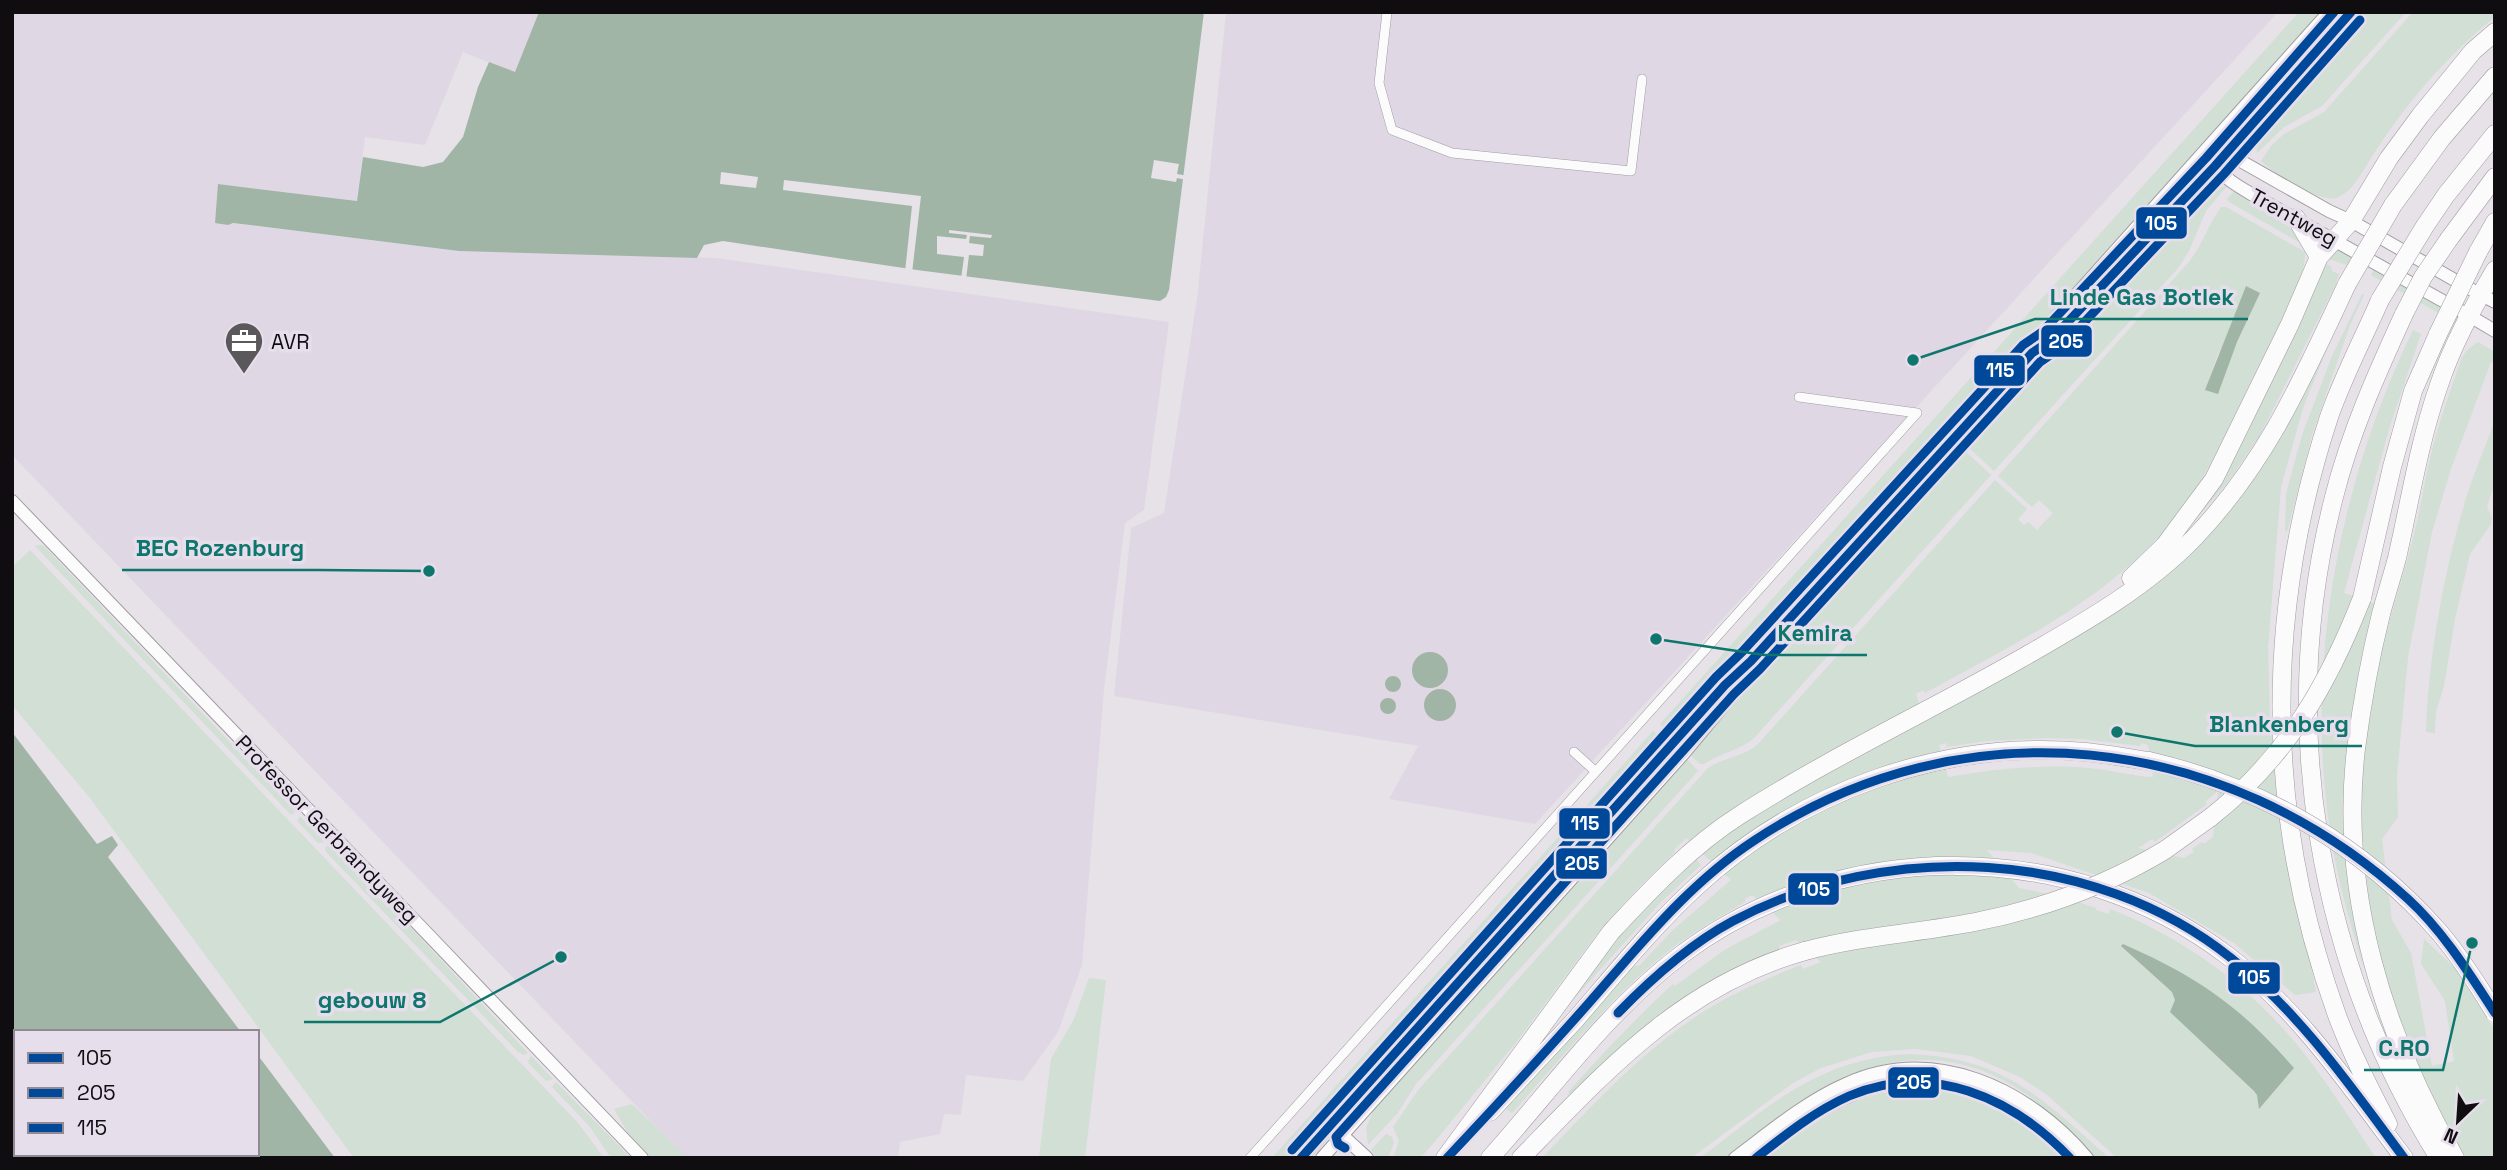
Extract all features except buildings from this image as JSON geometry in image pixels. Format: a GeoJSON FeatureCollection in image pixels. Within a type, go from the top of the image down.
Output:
{"type":"FeatureCollection","features":[{"type":"Feature","properties":{"kind":"highway"},"geometry":{"type":"LineString","coordinates":[[2046,645],[2119,589],[2146,564],[2165,545],[2214,479],[2290,324],[2319,257],[2351,221],[2389,158],[2420,116],[2473,51],[2495,32]]}},
{"type":"Feature","properties":{"kind":"highway"},"geometry":{"type":"LineString","coordinates":[[1446,1158],[1611,932],[1642,898],[1695,849],[1741,814],[2046,645],[2134,589],[2194,538],[2247,474],[2284,416],[2347,284],[2393,205],[2442,138],[2495,76]]}},
{"type":"Feature","properties":{"kind":"highway"},"geometry":{"type":"LineString","coordinates":[[2406,1158],[2356,1062],[2338,1019],[2303,905],[2287,803],[2281,739],[2280,687],[2285,617],[2306,496],[2330,414],[2380,300],[2446,195],[2495,134]]}},
{"type":"Feature","properties":{"kind":"highway"},"geometry":{"type":"LineString","coordinates":[[2439,1158],[2382,1051],[2352,974],[2332,903],[2312,802],[2308,743],[2308,675],[2314,598],[2321,553],[2334,495],[2354,430],[2403,314],[2423,278],[2495,177]]}},
{"type":"Feature","properties":{"kind":"highway"},"geometry":{"type":"LineString","coordinates":[[2296,218],[2308,234],[2319,257]]}},
{"type":"Feature","properties":{"kind":"highway"},"geometry":{"type":"LineString","coordinates":[[1521,1158],[1604,1073],[1646,1035],[1727,980],[1774,959],[1844,941],[2001,916],[2083,891],[2127,872],[2165,850],[2229,803],[2264,769],[2308,712],[2344,644],[2362,598],[2392,467],[2413,391],[2477,252],[2495,222]]}},
{"type":"Feature","properties":{"kind":"highway"},"geometry":{"type":"LineString","coordinates":[[2455,1158],[2430,1115],[2403,1052],[2385,1007],[2372,963],[2358,881],[2353,794],[2363,701],[2381,612],[2396,559],[2425,429],[2438,388],[2468,315],[2488,298],[2495,270]]}},
{"type":"Feature","properties":{"kind":"highway"},"geometry":{"type":"LineString","coordinates":[[1446,1158],[1645,939],[1715,870],[1758,837],[1826,798],[1863,782],[1945,760],[2012,751],[2085,752],[2149,761],[2200,774],[2249,793],[2300,818],[2374,868],[2441,934],[2495,1013]]}},
{"type":"Feature","properties":{"kind":"highway"},"geometry":{"type":"LineString","coordinates":[[1490,1158],[1565,1070],[1655,976],[1715,933],[1735,920],[1812,888],[1889,870],[1935,865],[2006,868],[2060,876],[2121,896],[2182,926],[2231,958],[2280,1004],[2406,1158]]}},
{"type":"Feature","properties":{"kind":"main road"},"geometry":{"type":"LineString","coordinates":[[1301,1158],[1725,685],[1751,662],[2032,352],[2042,333],[2329,12]]}},
{"type":"Feature","properties":{"kind":"main road"},"geometry":{"type":"LineString","coordinates":[[2032,352],[2050,341],[2215,166],[2351,12]]}},
{"type":"Feature","properties":{"kind":"main road"},"geometry":{"type":"LineString","coordinates":[[2208,148],[2215,166]]}},
{"type":"Feature","properties":{"kind":"main road","name":"Trentweg"},"geometry":{"type":"LineString","coordinates":[[2208,148],[2226,153],[2488,298]]}},
{"type":"Feature","properties":{"kind":"main road","name":"Trentweg"},"geometry":{"type":"LineString","coordinates":[[2215,166],[2235,183],[2495,331]]}},
{"type":"Feature","properties":{"kind":"main road","name":"Professor Gerbrandyweg"},"geometry":{"type":"LineString","coordinates":[[12,502],[642,1158]]}},
{"type":"Feature","properties":{"kind":"main road"},"geometry":{"type":"LineString","coordinates":[[1329,1155],[1342,1135],[1684,753],[1734,693],[1751,662]]}},
{"type":"Feature","properties":{"kind":"main road"},"geometry":{"type":"LineString","coordinates":[[1735,1158],[1810,1104],[1846,1083],[1877,1073],[1919,1068],[1973,1076],[2012,1094],[2053,1124],[2087,1158]]}},
{"type":"Feature","properties":{"kind":"main road"},"geometry":{"type":"LineString","coordinates":[[1752,1158],[1811,1115],[1852,1093],[1878,1085],[1923,1081],[1956,1085],[1999,1100],[2020,1113],[2075,1158]]}},
{"type":"Feature","properties":{"kind":"main road"},"geometry":{"type":"LineString","coordinates":[[1322,1134],[1342,1135],[1367,1158]]}},
{"type":"Feature","properties":{"kind":"main road"},"geometry":{"type":"LineString","coordinates":[[1322,1134],[1329,1155]]}},
{"type":"Feature","properties":{"kind":"street"},"geometry":{"type":"LineString","coordinates":[[1387,12],[1379,83],[1392,130],[1452,153],[1631,170],[1642,79]]}},
{"type":"Feature","properties":{"kind":"street"},"geometry":{"type":"LineString","coordinates":[[1250,1158],[1917,413],[1799,397]]}},
{"type":"Feature","properties":{"kind":"street"},"geometry":{"type":"LineString","coordinates":[[1574,752],[1595,771]]}},
{"type":"Feature","properties":{"kind":"shaded area"},"geometry":{"type":"Polygon","coordinates":[[[12,12],[539,12],[515,73],[463,52],[425,145],[365,137],[357,201],[219,184],[215,222],[460,251],[716,258],[1169,322],[1144,510],[1125,523],[1104,689],[1082,965],[1058,1032],[1023,1081],[966,1075],[961,1115],[944,1114],[940,1134],[900,1142],[898,1158],[686,1158],[12,455],[12,12]]]}},
{"type":"Feature","properties":{"kind":"shaded area"},"geometry":{"type":"Polygon","coordinates":[[[539,12],[1204,12],[1166,297],[1160,301],[917,270],[723,241],[704,245],[697,258],[459,251],[215,223],[218,184],[357,201],[363,157],[423,167],[443,162],[463,137],[478,87],[489,62],[515,72],[539,12]]]}},
{"type":"Feature","properties":{"kind":"shaded area"},"geometry":{"type":"Polygon","coordinates":[[[1226,12],[2278,12],[1535,824],[1389,799],[1418,746],[1114,696],[1131,528],[1164,513],[1197,299],[1226,12]]]}},
{"type":"Feature","properties":{"kind":"shaded area"},"geometry":{"type":"Polygon","coordinates":[[[2299,12],[2317,13],[2304,36],[1672,737],[1660,724],[2299,12]]]}},
{"type":"Feature","properties":{"kind":"shaded area"},"geometry":{"type":"Polygon","coordinates":[[[2358,12],[2406,12],[2322,106],[2284,127],[2257,153],[2256,133],[2262,120],[2358,12]]]}},
{"type":"Feature","properties":{"kind":"shaded area"},"geometry":{"type":"Polygon","coordinates":[[[2413,12],[2495,12],[2495,17],[2459,48],[2427,83],[2384,138],[2356,181],[2342,195],[2328,198],[2308,192],[2261,161],[2271,146],[2284,134],[2324,112],[2413,12]]]}},
{"type":"Feature","properties":{"kind":"shaded area"},"geometry":{"type":"Polygon","coordinates":[[[2227,186],[2206,211],[2179,267],[1994,471],[1968,447],[1979,433],[1975,428],[2090,314],[2200,196],[2212,189],[2227,186]]]}},
{"type":"Feature","properties":{"kind":"shaded area"},"geometry":{"type":"Polygon","coordinates":[[[2236,189],[2255,206],[2293,229],[2304,245],[2229,202],[2227,199],[2236,189]]]}},
{"type":"Feature","properties":{"kind":"shaded area"},"geometry":{"type":"Polygon","coordinates":[[[2221,207],[2226,207],[2305,252],[2304,267],[2294,297],[2201,481],[2165,529],[2105,586],[2071,610],[1999,653],[1925,693],[1923,690],[1916,694],[1924,722],[2180,557],[2336,327],[2303,408],[2281,487],[2268,648],[2270,718],[2282,815],[2316,992],[2295,995],[2234,943],[2149,893],[2031,853],[1987,850],[2019,888],[2068,899],[2109,914],[2110,909],[2138,921],[2191,951],[2240,987],[2303,1052],[2376,1158],[2117,1158],[2046,1094],[2020,1077],[1971,1056],[1915,1049],[1872,1052],[1821,1068],[1793,1083],[1691,1158],[1542,1158],[1632,1067],[1691,1020],[1717,1003],[1758,983],[1801,965],[1803,969],[1821,962],[1796,940],[1715,979],[1664,1012],[1572,1096],[1568,1092],[1632,1023],[1673,984],[1675,986],[1726,949],[1781,920],[1752,895],[1688,937],[1636,978],[1599,1015],[1512,1113],[1506,1109],[1632,965],[1639,966],[1673,930],[1731,880],[1686,838],[1596,935],[1518,1040],[1432,1145],[1420,1158],[1393,1158],[1399,1141],[1393,1127],[1419,1089],[1708,768],[1747,752],[1758,744],[1995,480],[2027,509],[2018,519],[2024,525],[2028,522],[2037,530],[2053,513],[2039,500],[2032,507],[1998,476],[2188,263],[2221,207]],[[2260,293],[2218,354],[2206,390],[2237,342],[2260,293]],[[2047,738],[1986,741],[1947,747],[1946,743],[1939,745],[1948,777],[2053,767],[2089,768],[2153,777],[2148,745],[2141,743],[2140,746],[2047,738]],[[2218,791],[2205,802],[2207,804],[2155,842],[2152,839],[2138,848],[2184,858],[2194,852],[2192,849],[2213,837],[2218,791]]]}},
{"type":"Feature","properties":{"kind":"shaded area"},"geometry":{"type":"Polygon","coordinates":[[[2338,248],[2366,263],[2362,270],[2329,259],[2338,248]]]}},
{"type":"Feature","properties":{"kind":"shaded area"},"geometry":{"type":"Polygon","coordinates":[[[2326,264],[2339,274],[2336,284],[2259,437],[2227,483],[2186,531],[2326,264]]]}},
{"type":"Feature","properties":{"kind":"shaded area"},"geometry":{"type":"Polygon","coordinates":[[[2375,267],[2459,316],[2458,324],[2371,275],[2375,267]]]}},
{"type":"Feature","properties":{"kind":"shaded area"},"geometry":{"type":"Polygon","coordinates":[[[2246,286],[2260,293],[2237,342],[2218,394],[2205,390],[2246,286]]]}},
{"type":"Feature","properties":{"kind":"shaded area"},"geometry":{"type":"Polygon","coordinates":[[[2362,294],[2364,295],[2350,325],[2312,435],[2287,532],[2286,494],[2302,435],[2332,356],[2362,294]]]}},
{"type":"Feature","properties":{"kind":"shaded area"},"geometry":{"type":"Polygon","coordinates":[[[2413,330],[2421,334],[2389,429],[2344,593],[2376,604],[2363,651],[2348,744],[2347,779],[2355,921],[2363,968],[2336,865],[2326,797],[2322,729],[2324,660],[2331,592],[2344,524],[2363,457],[2386,392],[2413,330]]]}},
{"type":"Feature","properties":{"kind":"shaded area"},"geometry":{"type":"Polygon","coordinates":[[[2478,342],[2495,352],[2495,364],[2491,362],[2451,469],[2432,532],[2408,657],[2397,776],[2398,817],[2382,839],[2392,920],[2411,953],[2432,1066],[2454,1061],[2445,1001],[2421,964],[2424,939],[2457,970],[2495,1030],[2495,1158],[2466,1158],[2435,1105],[2409,1048],[2389,989],[2374,928],[2365,865],[2362,802],[2365,740],[2374,679],[2418,518],[2440,423],[2462,357],[2478,342]]]}},
{"type":"Feature","properties":{"kind":"shaded area"},"geometry":{"type":"Polygon","coordinates":[[[2495,420],[2495,483],[2487,507],[2492,518],[2491,524],[2470,554],[2455,619],[2444,686],[2436,712],[2435,733],[2426,732],[2434,642],[2451,553],[2467,495],[2495,420]]]}},
{"type":"Feature","properties":{"kind":"shaded area"},"geometry":{"type":"Polygon","coordinates":[[[1952,450],[1964,450],[1991,475],[1754,738],[1736,749],[1700,764],[1689,754],[1775,646],[1952,450]]]}},
{"type":"Feature","properties":{"kind":"shaded area"},"geometry":{"type":"Polygon","coordinates":[[[41,545],[296,812],[291,815],[35,546],[41,545]]]}},
{"type":"Feature","properties":{"kind":"shaded area"},"geometry":{"type":"Polygon","coordinates":[[[30,550],[578,1123],[604,1158],[354,1158],[90,798],[12,705],[12,567],[30,550]]]}},
{"type":"Feature","properties":{"kind":"shaded area"},"geometry":{"type":"Polygon","coordinates":[[[1430,652],[1443,657],[1448,670],[1443,683],[1430,688],[1417,683],[1412,670],[1417,657],[1430,652]]]}},
{"type":"Feature","properties":{"kind":"shaded area"},"geometry":{"type":"Polygon","coordinates":[[[1393,676],[1401,684],[1393,692],[1385,684],[1393,676]]]}},
{"type":"Feature","properties":{"kind":"shaded area"},"geometry":{"type":"Polygon","coordinates":[[[1440,689],[1451,694],[1456,705],[1451,716],[1440,721],[1429,716],[1424,705],[1429,694],[1440,689]]]}},
{"type":"Feature","properties":{"kind":"shaded area"},"geometry":{"type":"Polygon","coordinates":[[[1385,698],[1391,698],[1396,706],[1394,712],[1385,714],[1380,709],[1380,703],[1385,698]]]}},
{"type":"Feature","properties":{"kind":"shaded area"},"geometry":{"type":"Polygon","coordinates":[[[1653,731],[1667,743],[1297,1158],[1272,1158],[1653,731]]]}},
{"type":"Feature","properties":{"kind":"shaded area"},"geometry":{"type":"Polygon","coordinates":[[[12,732],[97,844],[112,836],[118,845],[108,857],[239,1030],[14,1030],[14,1156],[259,1156],[259,1057],[335,1158],[12,1158],[12,732]]]}},
{"type":"Feature","properties":{"kind":"shaded area"},"geometry":{"type":"Polygon","coordinates":[[[1685,757],[1698,771],[1416,1084],[1397,1114],[1368,1145],[1366,1128],[1376,1104],[1685,757]]]}},
{"type":"Feature","properties":{"kind":"shaded area"},"geometry":{"type":"Polygon","coordinates":[[[300,816],[324,841],[322,843],[318,843],[297,821],[300,816]]]}},
{"type":"Feature","properties":{"kind":"shaded area"},"geometry":{"type":"Polygon","coordinates":[[[328,845],[380,895],[528,1053],[524,1055],[518,1052],[326,852],[328,845]]]}},
{"type":"Feature","properties":{"kind":"shaded area"},"geometry":{"type":"Polygon","coordinates":[[[1696,859],[1701,865],[1660,903],[1554,1021],[1620,929],[1696,859]]]}},
{"type":"Feature","properties":{"kind":"shaded area"},"geometry":{"type":"Polygon","coordinates":[[[2123,944],[2196,981],[2216,995],[2255,1027],[2294,1068],[2259,1109],[2254,1091],[2170,1012],[2175,1000],[2172,992],[2121,946],[2123,944]]]}},
{"type":"Feature","properties":{"kind":"shaded area"},"geometry":{"type":"Polygon","coordinates":[[[1089,978],[1106,980],[1085,1158],[1039,1158],[1051,1059],[1074,1019],[1089,978]]]}},
{"type":"Feature","properties":{"kind":"shaded area"},"geometry":{"type":"Polygon","coordinates":[[[1907,1054],[1969,1063],[2019,1084],[2062,1116],[2109,1158],[2094,1158],[2078,1142],[2080,1139],[2023,1092],[1992,1075],[1962,1064],[1931,1060],[1902,1061],[1872,1067],[1843,1078],[1814,1093],[1727,1156],[1700,1158],[1772,1104],[1820,1076],[1846,1065],[1907,1054]]]}},
{"type":"Feature","properties":{"kind":"shaded area"},"geometry":{"type":"Polygon","coordinates":[[[531,1056],[553,1079],[546,1081],[529,1064],[531,1056]]]}},
{"type":"Feature","properties":{"kind":"shaded area"},"geometry":{"type":"Polygon","coordinates":[[[556,1082],[631,1158],[611,1158],[590,1127],[552,1087],[556,1082]]]}},
{"type":"Feature","properties":{"kind":"shaded area"},"geometry":{"type":"Polygon","coordinates":[[[1902,1089],[1950,1093],[1990,1106],[2026,1127],[2063,1157],[2065,1155],[2069,1158],[1765,1158],[1829,1114],[1863,1099],[1902,1089]]]}},
{"type":"Feature","properties":{"kind":"shaded area"},"geometry":{"type":"Polygon","coordinates":[[[632,1104],[688,1158],[651,1158],[628,1133],[614,1109],[632,1104]]]}},
{"type":"Feature","properties":{"kind":"shaded area"},"geometry":{"type":"Polygon","coordinates":[[[1386,1134],[1392,1137],[1394,1143],[1388,1158],[1377,1158],[1371,1150],[1386,1134]]]}},
{"type":"Feature","properties":{"kind":"pier"},"geometry":{"type":"Polygon","coordinates":[[[1154,160],[1179,164],[1177,174],[1188,176],[1187,180],[1177,178],[1176,182],[1151,178],[1154,160]]]}},
{"type":"Feature","properties":{"kind":"pier"},"geometry":{"type":"Polygon","coordinates":[[[721,172],[758,177],[756,188],[720,184],[721,172]]]}},
{"type":"Feature","properties":{"kind":"pier"},"geometry":{"type":"Polygon","coordinates":[[[784,180],[921,196],[912,273],[905,272],[912,206],[783,190],[784,180]]]}},
{"type":"Feature","properties":{"kind":"pier"},"geometry":{"type":"Polygon","coordinates":[[[949,230],[992,235],[991,238],[970,236],[969,243],[984,245],[983,256],[969,255],[966,280],[961,279],[964,257],[937,254],[937,236],[966,239],[967,235],[949,233],[949,230]]]}},
{"type":"Feature","properties":{"kind":"transit line","name":"115"},"geometry":{"type":"LineString","coordinates":[[1292,1150],[1716,677],[1742,652],[2023,345],[2042,332],[2206,158],[2334,12]]}},
{"type":"Feature","properties":{"kind":"transit line","name":"105"},"geometry":{"type":"LineString","coordinates":[[1301,1158],[1725,685],[1751,661],[2032,353],[2050,341],[2215,166],[2351,12]]}},
{"type":"Feature","properties":{"kind":"transit line","name":"205"},"geometry":{"type":"LineString","coordinates":[[1345,1148],[1338,1144],[1336,1137],[1734,694],[1760,669],[2040,362],[2059,349],[2224,174],[2360,20]]}},
{"type":"Feature","properties":{"kind":"transit line","name":"105"},"geometry":{"type":"LineString","coordinates":[[1447,1158],[1666,916],[1731,857],[1755,840],[1835,796],[1919,768],[2005,754],[2091,755],[2176,771],[2258,800],[2336,843],[2408,899],[2444,939],[2495,1013]]}},
{"type":"Feature","properties":{"kind":"transit line","name":"105"},"geometry":{"type":"LineString","coordinates":[[1618,1013],[1658,975],[1702,940],[1733,921],[1793,895],[1857,877],[1922,868],[1988,868],[2054,876],[2117,894],[2176,921],[2231,958],[2280,1003],[2324,1052],[2404,1158]]}},
{"type":"Feature","properties":{"kind":"transit line","name":"205"},"geometry":{"type":"LineString","coordinates":[[1756,1158],[1836,1102],[1879,1086],[1910,1082],[1939,1084],[1996,1102],[2047,1136],[2070,1158]]}},
{"type":"Feature","properties":{"kind":"place","name":"Linde Gas Botlek"},"geometry":{"type":"Point","coordinates":[1913,360]}},
{"type":"Feature","properties":{"kind":"place","name":"AVR"},"geometry":{"type":"Point","coordinates":[244,375]}},
{"type":"Feature","properties":{"kind":"place","name":"BEC Rozenburg"},"geometry":{"type":"Point","coordinates":[429,571]}},
{"type":"Feature","properties":{"kind":"place","name":"Kemira"},"geometry":{"type":"Point","coordinates":[1656,639]}},
{"type":"Feature","properties":{"kind":"place","name":"Blankenberg"},"geometry":{"type":"Point","coordinates":[2117,732]}},
{"type":"Feature","properties":{"kind":"place","name":"C.RO"},"geometry":{"type":"Point","coordinates":[2472,943]}},
{"type":"Feature","properties":{"kind":"place","name":"gebouw 8"},"geometry":{"type":"Point","coordinates":[561,957]}}]}
